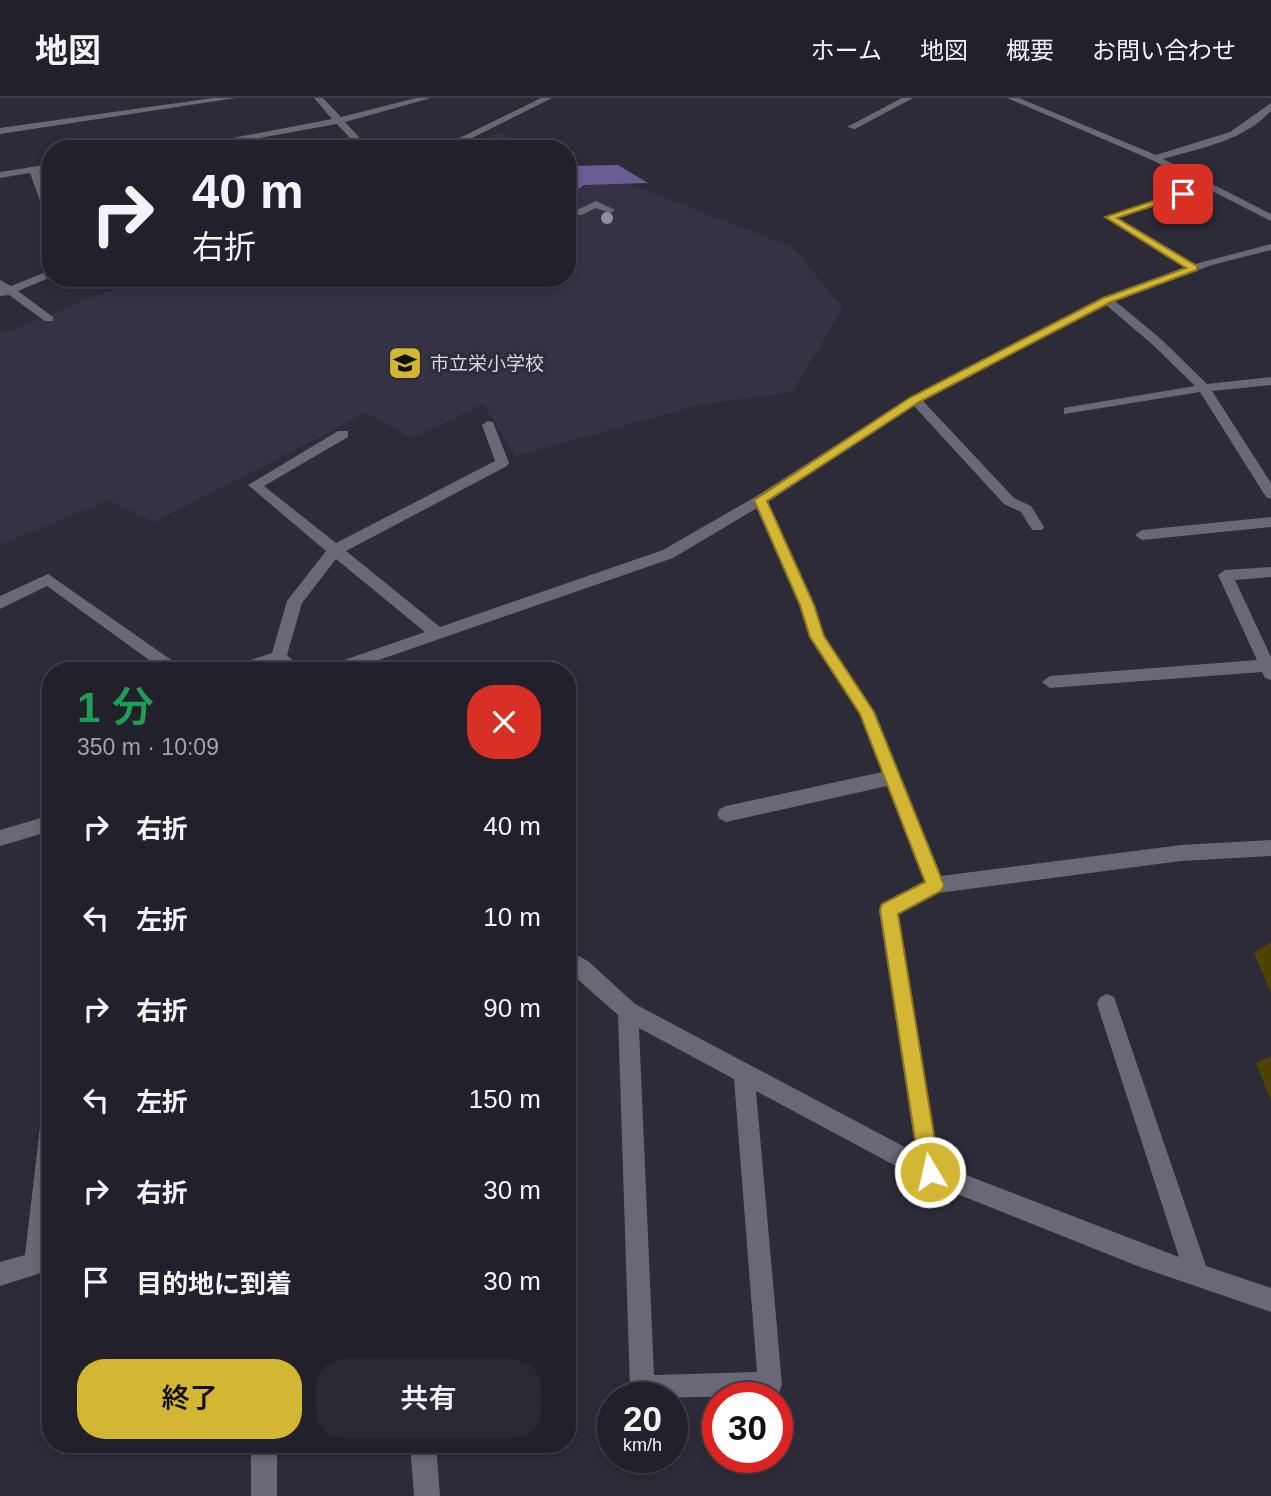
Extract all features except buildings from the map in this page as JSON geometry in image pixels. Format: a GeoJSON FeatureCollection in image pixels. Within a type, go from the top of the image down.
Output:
{"type":"FeatureCollection","features":[{"type":"Feature","properties":{"kind":"street"},"geometry":{"type":"LineString","coordinates":[[0,131],[232,98]]}},
{"type":"Feature","properties":{"kind":"street"},"geometry":{"type":"LineString","coordinates":[[318,98],[357,140]]}},
{"type":"Feature","properties":{"kind":"street"},"geometry":{"type":"LineString","coordinates":[[231,140],[337,121],[428,98]]}},
{"type":"Feature","properties":{"kind":"street"},"geometry":{"type":"LineString","coordinates":[[461,140],[548,98]]}},
{"type":"Feature","properties":{"kind":"street"},"geometry":{"type":"LineString","coordinates":[[852,127],[909,98]]}},
{"type":"Feature","properties":{"kind":"street"},"geometry":{"type":"LineString","coordinates":[[1012,98],[1155,158],[1271,218]]}},
{"type":"Feature","properties":{"kind":"street"},"geometry":{"type":"LineString","coordinates":[[1155,158],[1219,138],[1257,122],[1267,117],[1271,106]]}},
{"type":"Feature","properties":{"kind":"street"},"geometry":{"type":"LineString","coordinates":[[0,175],[42,168]]}},
{"type":"Feature","properties":{"kind":"street"},"geometry":{"type":"LineString","coordinates":[[33,169],[42,193]]}},
{"type":"Feature","properties":{"kind":"street"},"geometry":{"type":"LineString","coordinates":[[1194,268],[1110,217],[1208,186]]}},
{"type":"Feature","properties":{"kind":"street"},"geometry":{"type":"LineString","coordinates":[[576,212],[581,212],[596,204],[610,210]]}},
{"type":"Feature","properties":{"kind":"street"},"geometry":{"type":"LineString","coordinates":[[355,662],[668,554],[760,500],[915,400],[1107,300],[1194,268],[1271,247]]}},
{"type":"Feature","properties":{"kind":"street"},"geometry":{"type":"LineString","coordinates":[[3,289],[42,276]]}},
{"type":"Feature","properties":{"kind":"street"},"geometry":{"type":"LineString","coordinates":[[3,289],[48,319]]}},
{"type":"Feature","properties":{"kind":"street"},"geometry":{"type":"LineString","coordinates":[[1107,300],[1157,342],[1204,388],[1271,494]]}},
{"type":"Feature","properties":{"kind":"street"},"geometry":{"type":"LineString","coordinates":[[1069,411],[1204,388],[1271,382]]}},
{"type":"Feature","properties":{"kind":"street"},"geometry":{"type":"LineString","coordinates":[[915,400],[1009,501],[1026,509],[1037,527]]}},
{"type":"Feature","properties":{"kind":"street"},"geometry":{"type":"LineString","coordinates":[[279,657],[295,601],[335,551],[502,463],[488,425]]}},
{"type":"Feature","properties":{"kind":"street"},"geometry":{"type":"LineString","coordinates":[[344,434],[255,485],[436,632]]}},
{"type":"Feature","properties":{"kind":"street"},"geometry":{"type":"LineString","coordinates":[[760,500],[807,605],[817,637],[867,712],[935,885]]}},
{"type":"Feature","properties":{"kind":"street"},"geometry":{"type":"LineString","coordinates":[[1142,535],[1271,522]]}},
{"type":"Feature","properties":{"kind":"street"},"geometry":{"type":"LineString","coordinates":[[1050,682],[1268,670],[1225,575],[1271,572]]}},
{"type":"Feature","properties":{"kind":"street"},"geometry":{"type":"LineString","coordinates":[[0,603],[48,579],[163,662]]}},
{"type":"Feature","properties":{"kind":"street"},"geometry":{"type":"LineString","coordinates":[[264,662],[279,657]]}},
{"type":"Feature","properties":{"kind":"street"},"geometry":{"type":"LineString","coordinates":[[279,657],[285,662]]}},
{"type":"Feature","properties":{"kind":"street"},"geometry":{"type":"LineString","coordinates":[[726,814],[894,777]]}},
{"type":"Feature","properties":{"kind":"street"},"geometry":{"type":"LineString","coordinates":[[0,838],[42,826]]}},
{"type":"Feature","properties":{"kind":"street"},"geometry":{"type":"LineString","coordinates":[[930,1172],[888,910],[935,885],[1181,853],[1271,848]]}},
{"type":"Feature","properties":{"kind":"street"},"geometry":{"type":"LineString","coordinates":[[576,967],[628,1010],[930,1172],[1140,1255],[1271,1300]]}},
{"type":"Feature","properties":{"kind":"street"},"geometry":{"type":"LineString","coordinates":[[1107,1004],[1197,1275]]}},
{"type":"Feature","properties":{"kind":"street"},"geometry":{"type":"LineString","coordinates":[[628,1010],[642,1388],[770,1384],[744,1074]]}},
{"type":"Feature","properties":{"kind":"street"},"geometry":{"type":"LineString","coordinates":[[0,1274],[36,1264],[42,1229]]}},
{"type":"Feature","properties":{"kind":"street"},"geometry":{"type":"LineString","coordinates":[[264,1453],[264,1496]]}},
{"type":"Feature","properties":{"kind":"street"},"geometry":{"type":"LineString","coordinates":[[424,1453],[427,1496]]}},
{"type":"Feature","properties":{"kind":"shaded area"},"geometry":{"type":"Polygon","coordinates":[[[498,133],[516,140],[481,140],[498,133]]]}},
{"type":"Feature","properties":{"kind":"shaded area","name":"市立栄小学校"},"geometry":{"type":"Polygon","coordinates":[[[576,163],[792,247],[843,308],[792,392],[698,405],[516,456],[483,404],[412,438],[366,413],[155,522],[108,500],[0,545],[0,335],[118,287],[576,287],[576,163]]]}},
{"type":"Feature","properties":{"kind":"shaded area"},"geometry":{"type":"Polygon","coordinates":[[[618,165],[648,183],[584,185],[576,191],[576,166],[618,165]]]}},
{"type":"Feature","properties":{"kind":"place","name":"市立栄小学校"},"geometry":{"type":"Point","coordinates":[405,363]}},
{"type":"Feature","properties":{"kind":"route"},"geometry":{"type":"LineString","coordinates":[[930,1172],[888,910],[935,885],[867,712],[817,637],[807,605],[760,500],[915,400],[1107,300],[1194,268],[1110,217],[1183,194]]}}]}
